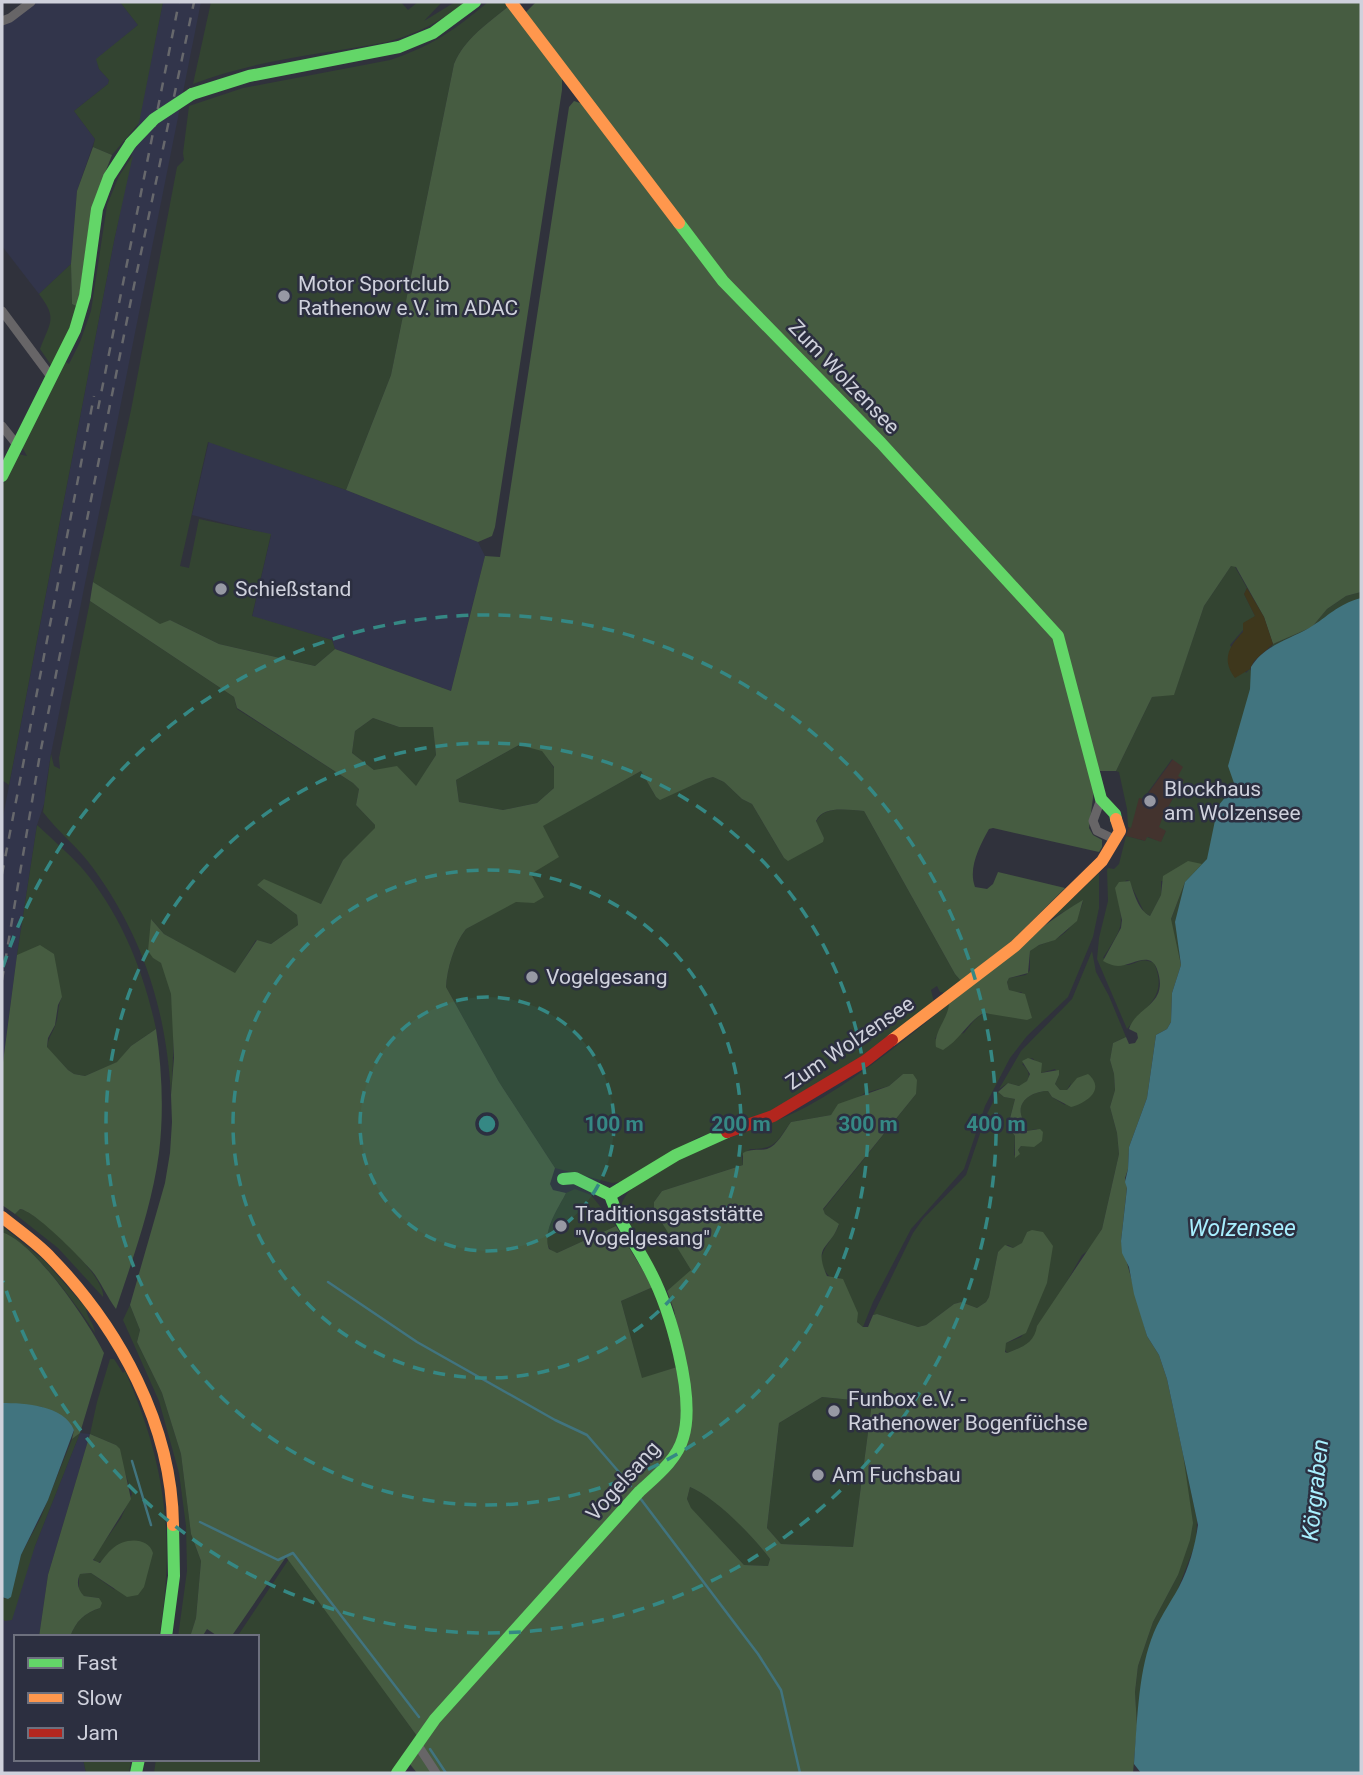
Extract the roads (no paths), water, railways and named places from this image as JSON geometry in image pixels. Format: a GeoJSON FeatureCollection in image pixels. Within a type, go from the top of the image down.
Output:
{"type":"FeatureCollection","features":[{"type":"Feature","properties":{"kind":"street"},"geometry":{"type":"LineString","coordinates":[[2,20],[10,18],[31,2]]}},
{"type":"Feature","properties":{"kind":"street"},"geometry":{"type":"LineString","coordinates":[[2,476],[75,330],[82,311],[100,201],[109,177],[131,143],[162,112],[192,94],[227,81],[407,45],[449,23],[475,2]]}},
{"type":"Feature","properties":{"kind":"street","name":"Zum Wolzensee"},"geometry":{"type":"LineString","coordinates":[[511,2],[723,281],[881,443],[1058,636],[1101,799],[1115,814],[1120,831],[1102,861],[1015,946],[865,1061],[773,1116],[716,1136],[676,1155],[610,1195]]}},
{"type":"Feature","properties":{"kind":"street"},"geometry":{"type":"LineString","coordinates":[[2,312],[52,378]]}},
{"type":"Feature","properties":{"kind":"street"},"geometry":{"type":"LineString","coordinates":[[2,426],[18,446]]}},
{"type":"Feature","properties":{"kind":"street","name":"Zum Wolzensee"},"geometry":{"type":"LineString","coordinates":[[1101,799],[1093,821],[1097,831],[1114,839]]}},
{"type":"Feature","properties":{"kind":"street"},"geometry":{"type":"LineString","coordinates":[[563,1179],[575,1178],[610,1195]]}},
{"type":"Feature","properties":{"kind":"street","name":"Vogelsang"},"geometry":{"type":"LineString","coordinates":[[397,1773],[435,1719],[667,1464],[685,1436],[687,1411],[684,1386],[670,1314],[653,1275],[615,1214],[610,1195]]}},
{"type":"Feature","properties":{"kind":"street"},"geometry":{"type":"LineString","coordinates":[[2,1217],[65,1271],[100,1314],[127,1358],[146,1399],[157,1429],[172,1497],[175,1567],[166,1635]]}},
{"type":"Feature","properties":{"kind":"street"},"geometry":{"type":"LineString","coordinates":[[417,1744],[436,1773]]}},
{"type":"Feature","properties":{"kind":"water","name":"Wolzensee"},"geometry":{"type":"Polygon","coordinates":[[[1361,598],[1361,1773],[1141,1773],[1134,1764],[1143,1669],[1157,1626],[1186,1572],[1198,1525],[1167,1379],[1159,1355],[1147,1336],[1129,1267],[1122,1253],[1129,1147],[1147,1098],[1156,1035],[1167,1029],[1171,1022],[1172,993],[1181,965],[1175,922],[1185,882],[1207,859],[1218,806],[1233,788],[1228,766],[1250,689],[1251,667],[1270,648],[1309,628],[1339,607],[1361,598]]]}},
{"type":"Feature","properties":{"kind":"water"},"geometry":{"type":"Polygon","coordinates":[[[2,1403],[53,1410],[62,1415],[74,1430],[48,1500],[21,1555],[11,1597],[8,1599],[2,1597],[2,1403]]]}},
{"type":"Feature","properties":{"kind":"waterway"},"geometry":{"type":"LineString","coordinates":[[328,1282],[417,1342],[555,1420],[587,1435],[631,1486]]}},
{"type":"Feature","properties":{"kind":"waterway"},"geometry":{"type":"LineString","coordinates":[[132,1461],[151,1525]]}},
{"type":"Feature","properties":{"kind":"waterway"},"geometry":{"type":"LineString","coordinates":[[640,1498],[758,1654],[781,1690],[800,1773]]}},
{"type":"Feature","properties":{"kind":"waterway"},"geometry":{"type":"LineString","coordinates":[[200,1522],[278,1560],[293,1553],[419,1717]]}},
{"type":"Feature","properties":{"kind":"waterway"},"geometry":{"type":"LineString","coordinates":[[430,1749],[446,1773]]}},
{"type":"Feature","properties":{"kind":"railway"},"geometry":{"type":"LineString","coordinates":[[98,409],[179,2]]}},
{"type":"Feature","properties":{"kind":"railway"},"geometry":{"type":"LineString","coordinates":[[2,980],[40,754],[194,2]]}},
{"type":"Feature","properties":{"kind":"railway"},"geometry":{"type":"LineString","coordinates":[[2,874],[94,396]]}},
{"type":"Feature","properties":{"kind":"place","name":"Motor Sportclub Rathenow e.V. im ADAC"},"geometry":{"type":"Point","coordinates":[284,296]}},
{"type":"Feature","properties":{"kind":"place","name":"Schießstand"},"geometry":{"type":"Point","coordinates":[221,589]}},
{"type":"Feature","properties":{"kind":"place","name":"Blockhaus am Wolzensee"},"geometry":{"type":"Point","coordinates":[1150,801]}},
{"type":"Feature","properties":{"kind":"place","name":"Vogelgesang"},"geometry":{"type":"Point","coordinates":[532,977]}},
{"type":"Feature","properties":{"kind":"place","name":"Traditionsgaststätte \"Vogelgesang\""},"geometry":{"type":"Point","coordinates":[561,1226]}},
{"type":"Feature","properties":{"kind":"place","name":"Funbox e.V. - Rathenower Bogenfüchse"},"geometry":{"type":"Point","coordinates":[834,1411]}},
{"type":"Feature","properties":{"kind":"place","name":"Am Fuchsbau"},"geometry":{"type":"Point","coordinates":[818,1475]}},
{"type":"Feature","properties":{"kind":"water label","name":"Körgraben"},"geometry":{"type":"Point","coordinates":[1315,1490]}}]}
